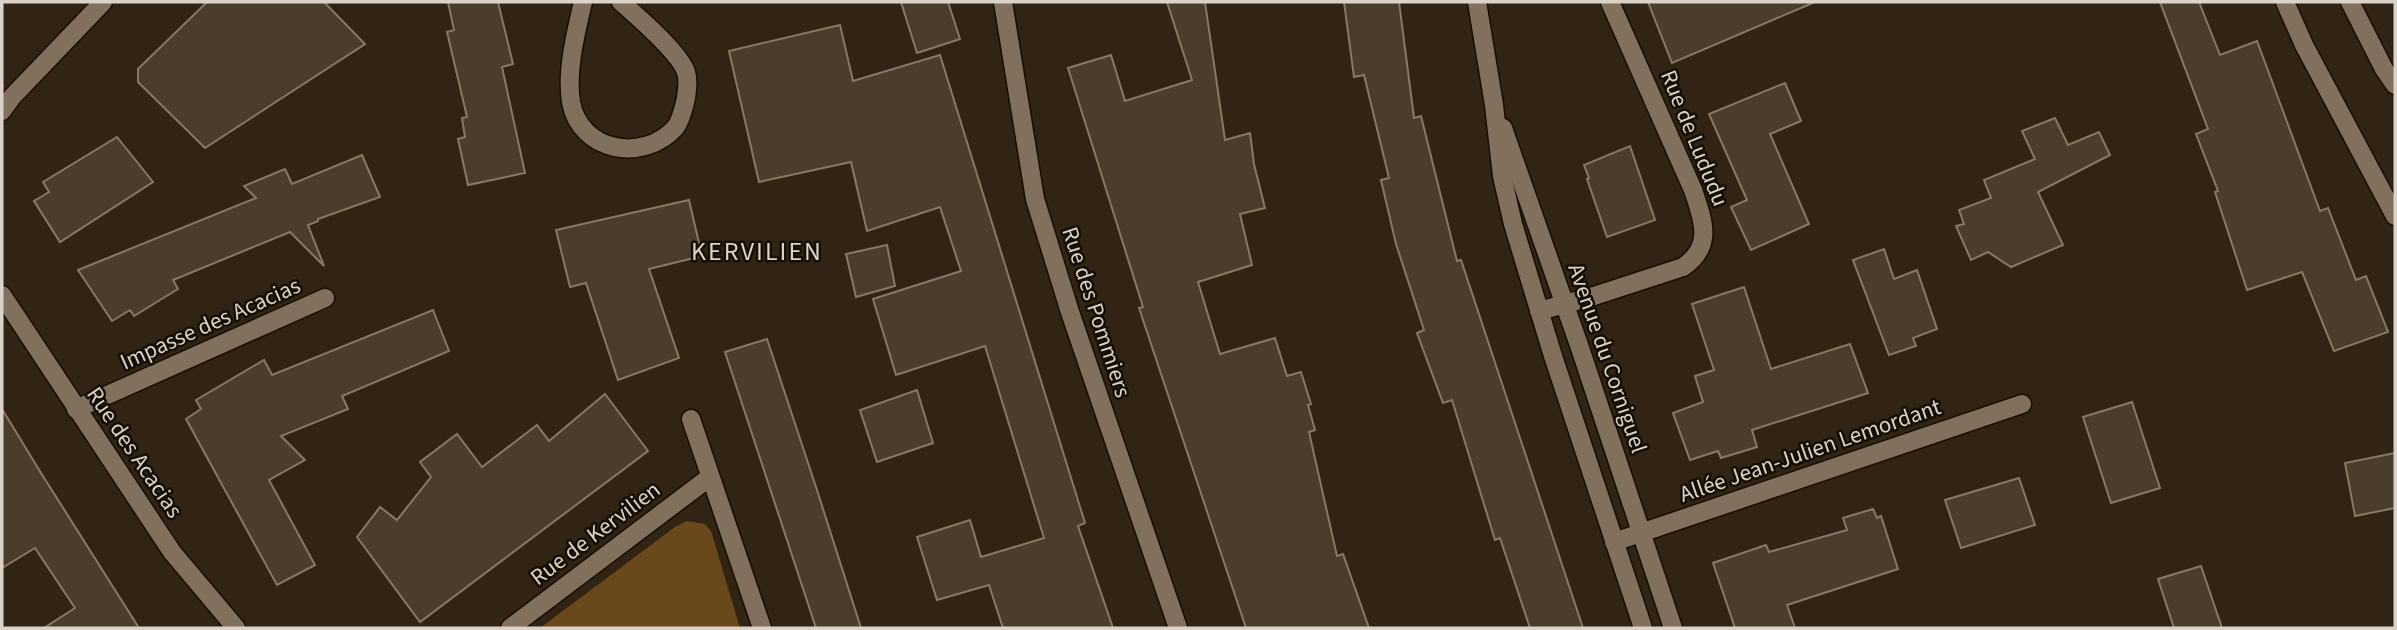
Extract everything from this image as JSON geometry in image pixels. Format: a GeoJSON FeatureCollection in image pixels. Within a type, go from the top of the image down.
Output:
{"type":"FeatureCollection","features":[{"type":"Feature","properties":{"kind":"street"},"geometry":{"type":"LineString","coordinates":[[2,111],[12,97],[103,2]]}},
{"type":"Feature","properties":{"kind":"street"},"geometry":{"type":"LineString","coordinates":[[583,2],[572,54],[571,102],[579,122],[595,140],[621,149],[640,148],[659,140],[677,127],[688,85],[686,71],[679,58],[621,2]]}},
{"type":"Feature","properties":{"kind":"street","name":"Rue des Pommiers"},"geometry":{"type":"LineString","coordinates":[[1003,2],[1035,199],[1070,312],[1178,628]]}},
{"type":"Feature","properties":{"kind":"street","name":"Avenue du Corniguel"},"geometry":{"type":"LineString","coordinates":[[1477,2],[1494,105],[1502,176],[1513,224],[1643,628]]}},
{"type":"Feature","properties":{"kind":"street","name":"Rue de Lududu"},"geometry":{"type":"LineString","coordinates":[[1539,311],[1683,267],[1693,260],[1703,240],[1703,226],[1693,190],[1610,2]]}},
{"type":"Feature","properties":{"kind":"street"},"geometry":{"type":"LineString","coordinates":[[2285,2],[2304,45],[2395,216]]}},
{"type":"Feature","properties":{"kind":"street"},"geometry":{"type":"LineString","coordinates":[[2350,2],[2395,85]]}},
{"type":"Feature","properties":{"kind":"street","name":"Avenue du Corniguel"},"geometry":{"type":"LineString","coordinates":[[1494,105],[1565,304],[1673,628]]}},
{"type":"Feature","properties":{"kind":"street","name":"Rue des Acacias"},"geometry":{"type":"LineString","coordinates":[[2,295],[172,552],[236,628]]}},
{"type":"Feature","properties":{"kind":"street","name":"Impasse des Acacias"},"geometry":{"type":"LineString","coordinates":[[76,409],[325,298]]}},
{"type":"Feature","properties":{"kind":"street","name":"Allée Jean-Julien Lemordant"},"geometry":{"type":"LineString","coordinates":[[1614,542],[2022,404]]}},
{"type":"Feature","properties":{"kind":"street"},"geometry":{"type":"LineString","coordinates":[[691,419],[762,628]]}},
{"type":"Feature","properties":{"kind":"street","name":"Rue de Kervilien"},"geometry":{"type":"LineString","coordinates":[[510,628],[710,477]]}},
{"type":"Feature","properties":{"kind":"shaded area"},"geometry":{"type":"Polygon","coordinates":[[[687,521],[705,524],[711,531],[740,628],[540,628],[675,527],[687,521]]]}},
{"type":"Feature","properties":{"kind":"building"},"geometry":{"type":"Polygon","coordinates":[[[207,2],[324,2],[365,44],[205,148],[138,82],[138,69],[207,2]]]}},
{"type":"Feature","properties":{"kind":"building"},"geometry":{"type":"Polygon","coordinates":[[[448,2],[498,2],[513,64],[502,67],[525,173],[468,185],[458,139],[465,137],[462,118],[467,117],[447,32],[454,30],[448,2]]]}},
{"type":"Feature","properties":{"kind":"building"},"geometry":{"type":"Polygon","coordinates":[[[901,2],[948,2],[960,39],[917,53],[901,2]]]}},
{"type":"Feature","properties":{"kind":"building"},"geometry":{"type":"Polygon","coordinates":[[[1167,2],[1205,2],[1225,140],[1250,133],[1254,164],[1265,208],[1240,214],[1252,265],[1198,282],[1220,354],[1275,338],[1287,376],[1301,372],[1311,404],[1308,405],[1315,430],[1309,432],[1337,556],[1343,554],[1369,628],[1246,628],[1139,308],[1143,307],[1068,68],[1111,55],[1125,101],[1192,80],[1167,2]]]}},
{"type":"Feature","properties":{"kind":"building"},"geometry":{"type":"Polygon","coordinates":[[[1344,2],[1399,2],[1414,118],[1421,116],[1457,261],[1461,260],[1583,628],[1530,628],[1500,538],[1495,540],[1452,400],[1443,403],[1417,333],[1424,330],[1396,244],[1381,180],[1389,178],[1364,75],[1354,77],[1344,2]]]}},
{"type":"Feature","properties":{"kind":"building"},"geometry":{"type":"Polygon","coordinates":[[[1648,2],[1815,2],[1672,63],[1648,2]]]}},
{"type":"Feature","properties":{"kind":"building"},"geometry":{"type":"Polygon","coordinates":[[[2160,2],[2199,2],[2220,55],[2257,41],[2320,211],[2328,208],[2356,280],[2366,276],[2388,332],[2334,351],[2302,272],[2247,290],[2215,192],[2218,191],[2196,134],[2208,129],[2160,2]]]}},
{"type":"Feature","properties":{"kind":"building"},"geometry":{"type":"Polygon","coordinates":[[[840,25],[853,81],[940,55],[1085,523],[1078,526],[1113,628],[1003,628],[989,585],[937,600],[917,537],[970,520],[981,557],[1044,538],[985,346],[896,375],[873,299],[961,271],[940,207],[867,231],[851,162],[759,182],[729,51],[840,25]]]}},
{"type":"Feature","properties":{"kind":"building"},"geometry":{"type":"Polygon","coordinates":[[[1785,83],[1801,121],[1770,134],[1809,224],[1751,250],[1731,207],[1747,200],[1709,114],[1785,83]]]}},
{"type":"Feature","properties":{"kind":"building"},"geometry":{"type":"Polygon","coordinates":[[[2055,118],[2068,145],[2099,132],[2110,155],[2038,192],[2063,245],[2011,267],[1988,252],[1971,260],[1956,226],[1964,224],[1959,210],[1991,198],[1984,180],[2035,159],[2022,131],[2055,118]]]}},
{"type":"Feature","properties":{"kind":"building"},"geometry":{"type":"Polygon","coordinates":[[[117,137],[153,182],[60,242],[34,201],[49,192],[43,182],[117,137]]]}},
{"type":"Feature","properties":{"kind":"building"},"geometry":{"type":"Polygon","coordinates":[[[1630,146],[1655,220],[1607,237],[1584,165],[1630,146]]]}},
{"type":"Feature","properties":{"kind":"building"},"geometry":{"type":"Polygon","coordinates":[[[362,155],[380,197],[308,225],[324,266],[290,232],[173,280],[178,289],[134,316],[130,310],[112,321],[78,270],[256,198],[244,186],[285,169],[292,184],[362,155]]]}},
{"type":"Feature","properties":{"kind":"building"},"geometry":{"type":"Polygon","coordinates":[[[689,200],[702,256],[649,269],[679,358],[618,380],[586,283],[570,287],[556,230],[689,200]]]}},
{"type":"Feature","properties":{"kind":"building"},"geometry":{"type":"Polygon","coordinates":[[[887,245],[895,286],[856,297],[846,254],[887,245]]]}},
{"type":"Feature","properties":{"kind":"building"},"geometry":{"type":"Polygon","coordinates":[[[1884,249],[1894,279],[1917,270],[1937,329],[1913,338],[1916,346],[1889,355],[1853,260],[1884,249]]]}},
{"type":"Feature","properties":{"kind":"building"},"geometry":{"type":"Polygon","coordinates":[[[1744,287],[1771,369],[1850,344],[1868,393],[1752,430],[1757,447],[1721,458],[1718,451],[1690,460],[1673,413],[1703,402],[1695,376],[1714,370],[1692,304],[1744,287]]]}},
{"type":"Feature","properties":{"kind":"building"},"geometry":{"type":"Polygon","coordinates":[[[433,310],[449,351],[342,396],[348,409],[281,436],[305,460],[269,480],[315,565],[277,585],[186,419],[201,409],[196,400],[264,360],[272,375],[433,310]]]}},
{"type":"Feature","properties":{"kind":"building"},"geometry":{"type":"Polygon","coordinates":[[[767,339],[861,628],[816,628],[725,352],[767,339]]]}},
{"type":"Feature","properties":{"kind":"building"},"geometry":{"type":"Polygon","coordinates":[[[917,390],[933,443],[877,462],[860,410],[917,390]]]}},
{"type":"Feature","properties":{"kind":"building"},"geometry":{"type":"Polygon","coordinates":[[[605,394],[648,451],[420,622],[357,537],[380,507],[397,520],[431,477],[420,462],[457,434],[482,467],[537,425],[549,441],[605,394]]]}},
{"type":"Feature","properties":{"kind":"building"},"geometry":{"type":"Polygon","coordinates":[[[2132,402],[2160,488],[2111,503],[2083,417],[2132,402]]]}},
{"type":"Feature","properties":{"kind":"building"},"geometry":{"type":"Polygon","coordinates":[[[2,409],[139,628],[44,628],[75,608],[35,548],[2,568],[2,409]]]}},
{"type":"Feature","properties":{"kind":"building"},"geometry":{"type":"Polygon","coordinates":[[[2395,453],[2395,508],[2355,516],[2345,463],[2395,453]]]}},
{"type":"Feature","properties":{"kind":"building"},"geometry":{"type":"Polygon","coordinates":[[[2019,478],[2035,525],[1961,548],[1945,500],[2019,478]]]}},
{"type":"Feature","properties":{"kind":"building"},"geometry":{"type":"Polygon","coordinates":[[[1873,509],[1877,518],[1881,516],[1898,569],[1787,605],[1795,628],[1735,628],[1713,563],[1766,545],[1769,552],[1847,530],[1843,518],[1873,509]]]}},
{"type":"Feature","properties":{"kind":"building"},"geometry":{"type":"Polygon","coordinates":[[[2201,566],[2222,628],[2174,628],[2158,579],[2201,566]]]}},
{"type":"Feature","properties":{"kind":"district","name":"KERVILIEN"},"geometry":{"type":"Point","coordinates":[757,251]}}]}
